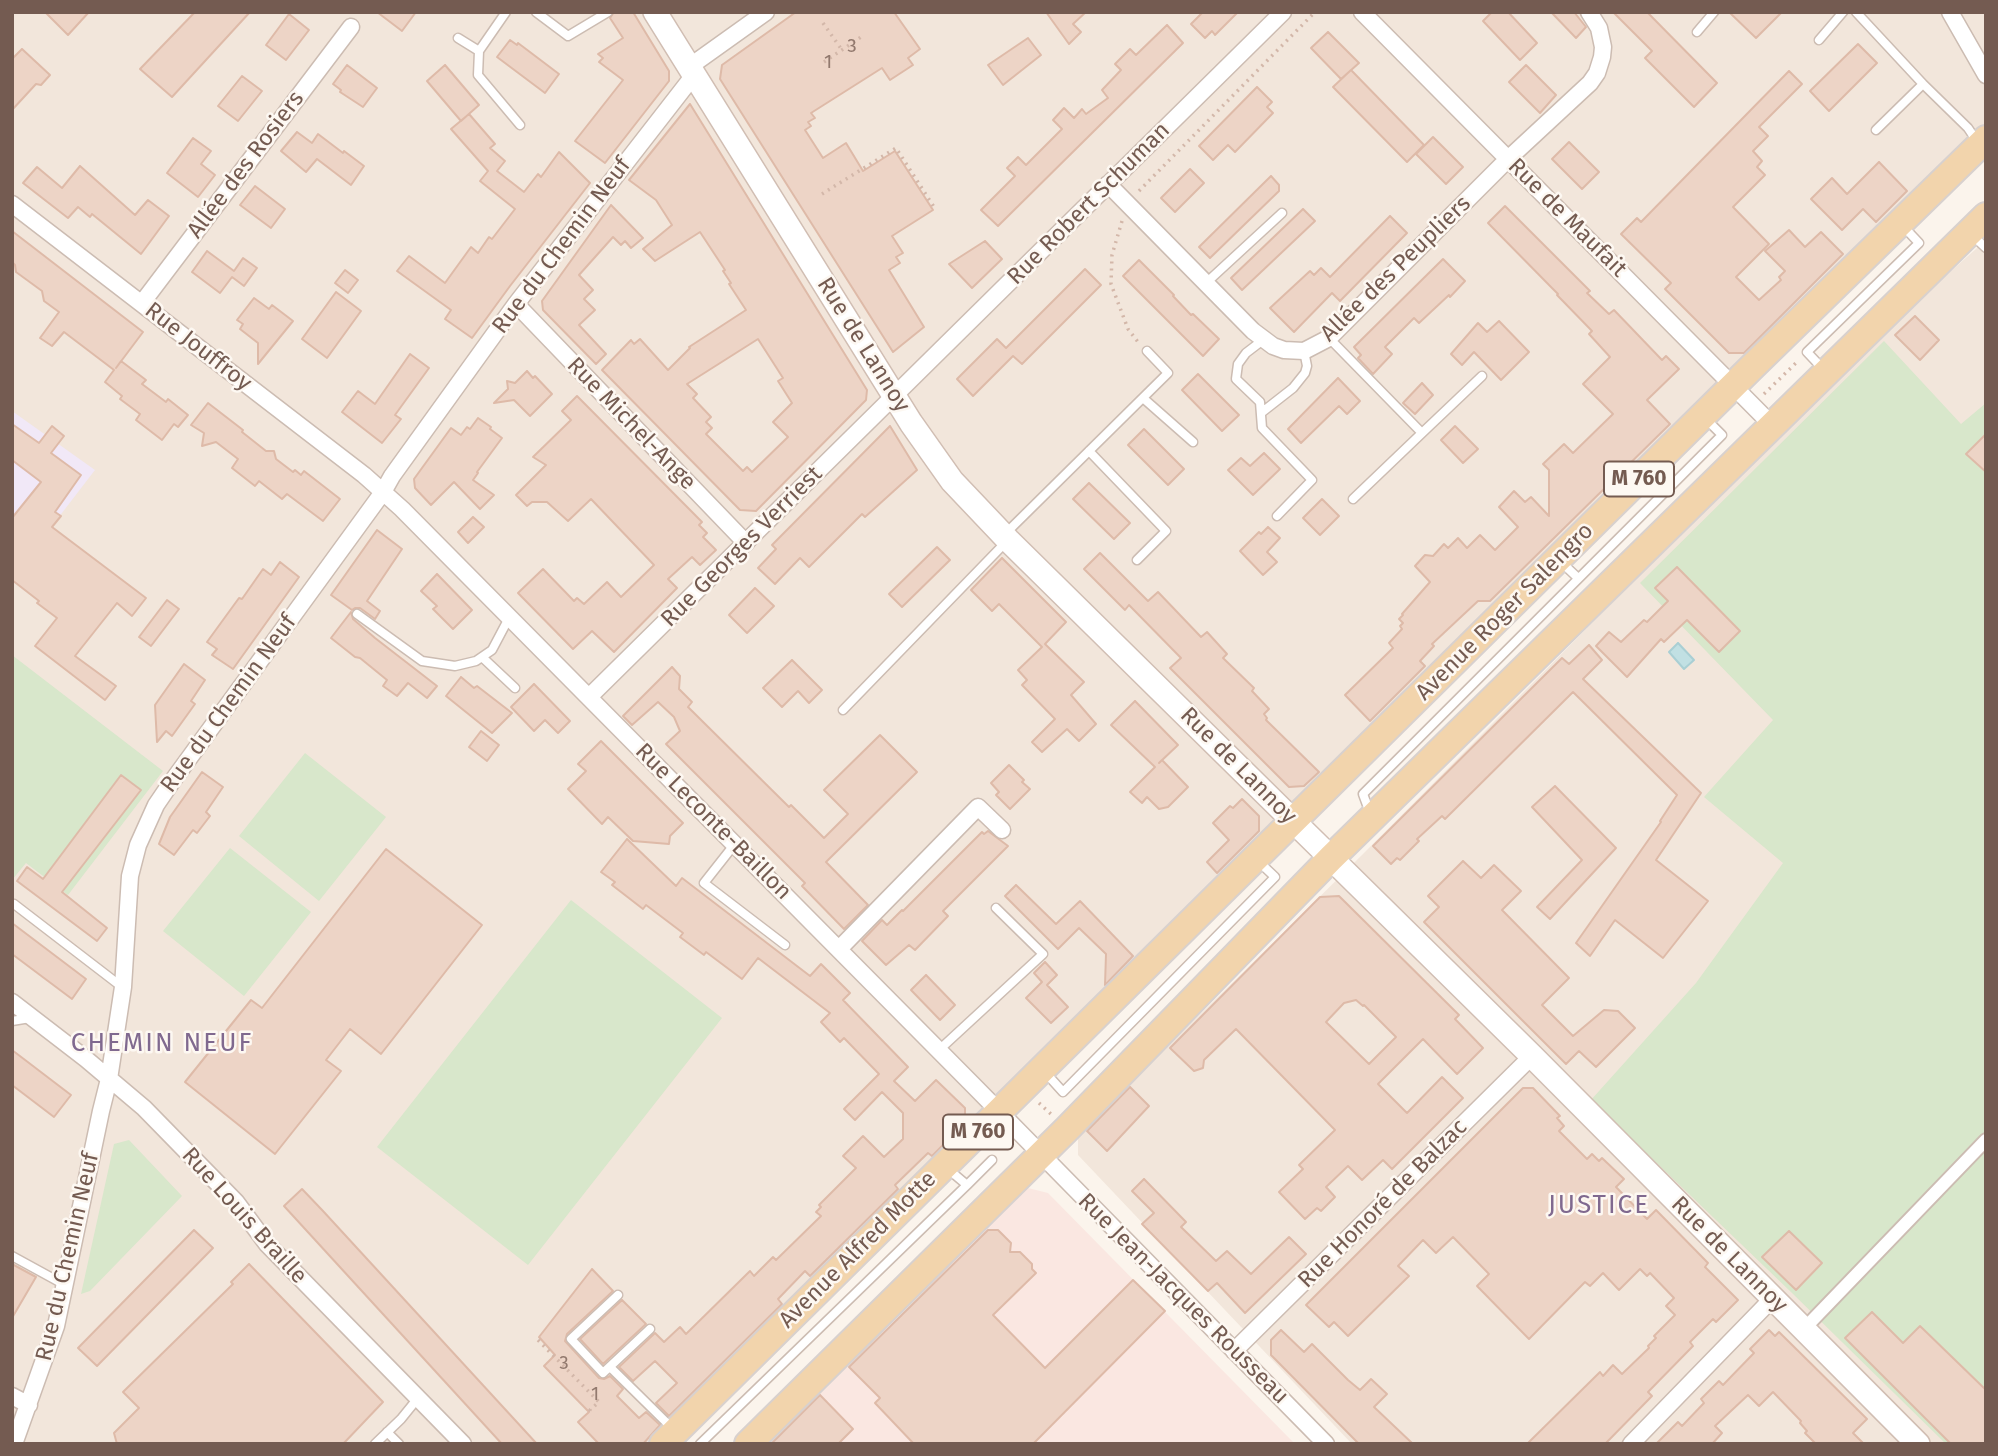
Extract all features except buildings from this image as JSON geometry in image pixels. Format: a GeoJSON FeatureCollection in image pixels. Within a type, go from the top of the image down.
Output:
{"type":"FeatureCollection","features":[{"type":"Feature","properties":{"kind":"main road","name":"Rue de Lannoy"},"geometry":{"type":"LineString","coordinates":[[655,12],[895,397],[952,481],[1532,1056],[1918,1444]]}},
{"type":"Feature","properties":{"kind":"main road","name":"Avenue Roger Salengro"},"geometry":{"type":"LineString","coordinates":[[1293,820],[1558,559],[1713,425],[1734,386],[1983,142]]}},
{"type":"Feature","properties":{"kind":"main road","name":"M 760"},"geometry":{"type":"LineString","coordinates":[[748,1444],[1067,1129],[1331,858],[1825,372],[1980,232]]}},
{"type":"Feature","properties":{"kind":"main road","name":"Avenue Alfred Motte"},"geometry":{"type":"LineString","coordinates":[[669,1437],[1293,820]]}},
{"type":"Feature","properties":{"kind":"street","name":"Rue du Chemin Neuf"},"geometry":{"type":"LineString","coordinates":[[14,1444],[54,1335],[109,1080],[123,987],[130,876],[138,845],[156,805],[516,304],[692,71],[766,12]]}},
{"type":"Feature","properties":{"kind":"street","name":"Rue Robert Schuman"},"geometry":{"type":"LineString","coordinates":[[895,397],[1283,12]]}},
{"type":"Feature","properties":{"kind":"street","name":"Rue de Maufait"},"geometry":{"type":"LineString","coordinates":[[1362,12],[1772,425]]}},
{"type":"Feature","properties":{"kind":"street","name":"Allée des Peupliers"},"geometry":{"type":"LineString","coordinates":[[1108,184],[1263,340],[1284,350],[1304,351],[1329,338],[1508,159],[1590,83],[1597,73],[1602,57],[1602,37],[1600,28],[1589,12]]}},
{"type":"Feature","properties":{"kind":"street"},"geometry":{"type":"LineString","coordinates":[[1950,12],[1986,75]]}},
{"type":"Feature","properties":{"kind":"street","name":"Allée des Rosiers"},"geometry":{"type":"LineString","coordinates":[[142,303],[351,27]]}},
{"type":"Feature","properties":{"kind":"street","name":"Rue Jouffroy"},"geometry":{"type":"LineString","coordinates":[[12,204],[383,492]]}},
{"type":"Feature","properties":{"kind":"street","name":"Rue Michel-Ange"},"geometry":{"type":"LineString","coordinates":[[516,304],[746,543]]}},
{"type":"Feature","properties":{"kind":"street","name":"Rue Georges Verriest"},"geometry":{"type":"LineString","coordinates":[[590,698],[895,397]]}},
{"type":"Feature","properties":{"kind":"street","name":"Rue Leconte-Baillon"},"geometry":{"type":"LineString","coordinates":[[383,492],[510,616],[1041,1155]]}},
{"type":"Feature","properties":{"kind":"street"},"geometry":{"type":"LineString","coordinates":[[839,949],[978,807],[1002,830]]}},
{"type":"Feature","properties":{"kind":"street","name":"Rue Louis Braille"},"geometry":{"type":"LineString","coordinates":[[12,1002],[144,1108],[236,1202],[267,1244],[463,1444]]}},
{"type":"Feature","properties":{"kind":"street","name":"Rue Honoré de Balzac"},"geometry":{"type":"LineString","coordinates":[[1234,1351],[1532,1056]]}},
{"type":"Feature","properties":{"kind":"street"},"geometry":{"type":"LineString","coordinates":[[1803,1330],[1986,1140]]}},
{"type":"Feature","properties":{"kind":"street","name":"Rue Jean-Jacques Rousseau"},"geometry":{"type":"LineString","coordinates":[[1041,1155],[1326,1444]]}},
{"type":"Feature","properties":{"kind":"street"},"geometry":{"type":"LineString","coordinates":[[1631,1444],[1772,1299]]}},
{"type":"Feature","properties":{"kind":"street"},"geometry":{"type":"LineString","coordinates":[[12,1396],[29,1405]]}},
{"type":"Feature","properties":{"kind":"lane"},"geometry":{"type":"LineString","coordinates":[[506,12],[479,51],[478,75],[520,125]]}},
{"type":"Feature","properties":{"kind":"lane"},"geometry":{"type":"LineString","coordinates":[[536,12],[568,36],[608,12]]}},
{"type":"Feature","properties":{"kind":"lane"},"geometry":{"type":"LineString","coordinates":[[1697,32],[1714,12]]}},
{"type":"Feature","properties":{"kind":"lane"},"geometry":{"type":"LineString","coordinates":[[1819,40],[1843,12]]}},
{"type":"Feature","properties":{"kind":"lane"},"geometry":{"type":"LineString","coordinates":[[1856,12],[1923,84],[1983,142]]}},
{"type":"Feature","properties":{"kind":"lane"},"geometry":{"type":"LineString","coordinates":[[458,38],[479,51]]}},
{"type":"Feature","properties":{"kind":"lane"},"geometry":{"type":"LineString","coordinates":[[1876,130],[1923,84]]}},
{"type":"Feature","properties":{"kind":"lane"},"geometry":{"type":"LineString","coordinates":[[1206,283],[1282,213]]}},
{"type":"Feature","properties":{"kind":"lane"},"geometry":{"type":"LineString","coordinates":[[1825,372],[1807,352],[1919,243],[1900,223]]}},
{"type":"Feature","properties":{"kind":"lane"},"geometry":{"type":"LineString","coordinates":[[1329,338],[1422,433]]}},
{"type":"Feature","properties":{"kind":"lane"},"geometry":{"type":"LineString","coordinates":[[1263,340],[1246,352],[1238,364],[1236,379],[1261,402],[1262,428],[1312,480],[1277,516]]}},
{"type":"Feature","properties":{"kind":"lane"},"geometry":{"type":"LineString","coordinates":[[843,710],[1006,537],[1168,373],[1147,351]]}},
{"type":"Feature","properties":{"kind":"lane"},"geometry":{"type":"LineString","coordinates":[[1261,413],[1293,388],[1305,373],[1307,366],[1304,351]]}},
{"type":"Feature","properties":{"kind":"lane"},"geometry":{"type":"LineString","coordinates":[[1353,499],[1482,376]]}},
{"type":"Feature","properties":{"kind":"lane"},"geometry":{"type":"LineString","coordinates":[[1143,398],[1193,442]]}},
{"type":"Feature","properties":{"kind":"lane"},"geometry":{"type":"LineString","coordinates":[[1372,819],[1363,794],[1578,578],[1713,425]]}},
{"type":"Feature","properties":{"kind":"lane"},"geometry":{"type":"LineString","coordinates":[[1089,451],[1166,531],[1137,560]]}},
{"type":"Feature","properties":{"kind":"lane"},"geometry":{"type":"LineString","coordinates":[[1558,559],[1578,578]]}},
{"type":"Feature","properties":{"kind":"lane"},"geometry":{"type":"LineString","coordinates":[[357,614],[422,661],[455,666],[476,661],[492,650],[510,616]]}},
{"type":"Feature","properties":{"kind":"lane"},"geometry":{"type":"LineString","coordinates":[[482,657],[515,688]]}},
{"type":"Feature","properties":{"kind":"lane"},"geometry":{"type":"LineString","coordinates":[[734,845],[704,883],[785,945]]}},
{"type":"Feature","properties":{"kind":"lane"},"geometry":{"type":"LineString","coordinates":[[13,904],[123,987]]}},
{"type":"Feature","properties":{"kind":"lane"},"geometry":{"type":"LineString","coordinates":[[939,1051],[1042,954],[996,908]]}},
{"type":"Feature","properties":{"kind":"lane"},"geometry":{"type":"LineString","coordinates":[[12,1021],[33,1018]]}},
{"type":"Feature","properties":{"kind":"lane"},"geometry":{"type":"LineString","coordinates":[[700,1444],[992,1160]]}},
{"type":"Feature","properties":{"kind":"lane"},"geometry":{"type":"LineString","coordinates":[[944,1165],[967,1185]]}},
{"type":"Feature","properties":{"kind":"lane"},"geometry":{"type":"LineString","coordinates":[[12,1256],[65,1285]]}},
{"type":"Feature","properties":{"kind":"lane"},"geometry":{"type":"LineString","coordinates":[[618,1295],[571,1339],[603,1373],[650,1329]]}},
{"type":"Feature","properties":{"kind":"lane"},"geometry":{"type":"LineString","coordinates":[[610,1367],[669,1437]]}},
{"type":"Feature","properties":{"kind":"lane"},"geometry":{"type":"LineString","coordinates":[[375,1444],[418,1398]]}},
{"type":"Feature","properties":{"kind":"lane"},"geometry":{"type":"LineString","coordinates":[[387,1432],[399,1444]]}},
{"type":"Feature","properties":{"kind":"path"},"geometry":{"type":"LineString","coordinates":[[1147,351],[1128,329],[1111,284],[1112,255],[1127,203],[1315,12]]}},
{"type":"Feature","properties":{"kind":"path"},"geometry":{"type":"LineString","coordinates":[[823,23],[842,50]]}},
{"type":"Feature","properties":{"kind":"path"},"geometry":{"type":"LineString","coordinates":[[824,62],[864,34]]}},
{"type":"Feature","properties":{"kind":"path"},"geometry":{"type":"LineString","coordinates":[[822,194],[896,148],[934,207]]}},
{"type":"Feature","properties":{"kind":"path"},"geometry":{"type":"LineString","coordinates":[[1764,381],[1779,395]]}},
{"type":"Feature","properties":{"kind":"path"},"geometry":{"type":"LineString","coordinates":[[1023,1087],[1067,1129]]}},
{"type":"Feature","properties":{"kind":"path"},"geometry":{"type":"LineString","coordinates":[[538,1340],[599,1402],[590,1410],[593,1413]]}},
{"type":"Feature","properties":{"kind":"shaded area"},"geometry":{"type":"Polygon","coordinates":[[[12,12],[1986,12],[1986,137],[683,1444],[12,1444],[12,12]]]}},
{"type":"Feature","properties":{"kind":"shaded area"},"geometry":{"type":"Polygon","coordinates":[[[1986,240],[1986,1444],[1352,1444],[1078,1155],[1078,1135],[1362,855],[1868,345],[1986,240]]]}},
{"type":"Feature","properties":{"kind":"shaded area"},"geometry":{"type":"Polygon","coordinates":[[[12,411],[95,470],[12,578],[12,411]]]}},
{"type":"Feature","properties":{"kind":"shaded area"},"geometry":{"type":"Polygon","coordinates":[[[1028,1188],[1048,1193],[1295,1444],[769,1444],[1028,1188]]]}},
{"type":"Feature","properties":{"kind":"green space"},"geometry":{"type":"Polygon","coordinates":[[[1884,341],[1961,424],[1986,403],[1986,1444],[1946,1444],[1591,1100],[1696,983],[1783,863],[1704,797],[1773,720],[1640,583],[1884,341]]]}},
{"type":"Feature","properties":{"kind":"green space"},"geometry":{"type":"Polygon","coordinates":[[[12,655],[163,771],[68,895],[26,863],[12,880],[12,655]]]}},
{"type":"Feature","properties":{"kind":"green space"},"geometry":{"type":"Polygon","coordinates":[[[305,753],[386,817],[319,901],[239,836],[305,753]]]}},
{"type":"Feature","properties":{"kind":"green space"},"geometry":{"type":"Polygon","coordinates":[[[230,848],[311,912],[244,996],[163,931],[230,848]]]}},
{"type":"Feature","properties":{"kind":"green space"},"geometry":{"type":"Polygon","coordinates":[[[571,900],[722,1018],[528,1265],[377,1147],[571,900]]]}},
{"type":"Feature","properties":{"kind":"green space"},"geometry":{"type":"Polygon","coordinates":[[[129,1140],[182,1196],[90,1291],[81,1294],[114,1144],[129,1140]]]}},
{"type":"Feature","properties":{"kind":"water"},"geometry":{"type":"Polygon","coordinates":[[[1678,643],[1694,660],[1684,669],[1669,652],[1678,643]]]}},
{"type":"Feature","properties":{"kind":"district","name":"CHEMIN NEUF"},"geometry":{"type":"Point","coordinates":[162,1044]}},
{"type":"Feature","properties":{"kind":"district","name":"JUSTICE"},"geometry":{"type":"Point","coordinates":[1599,1206]}}]}
